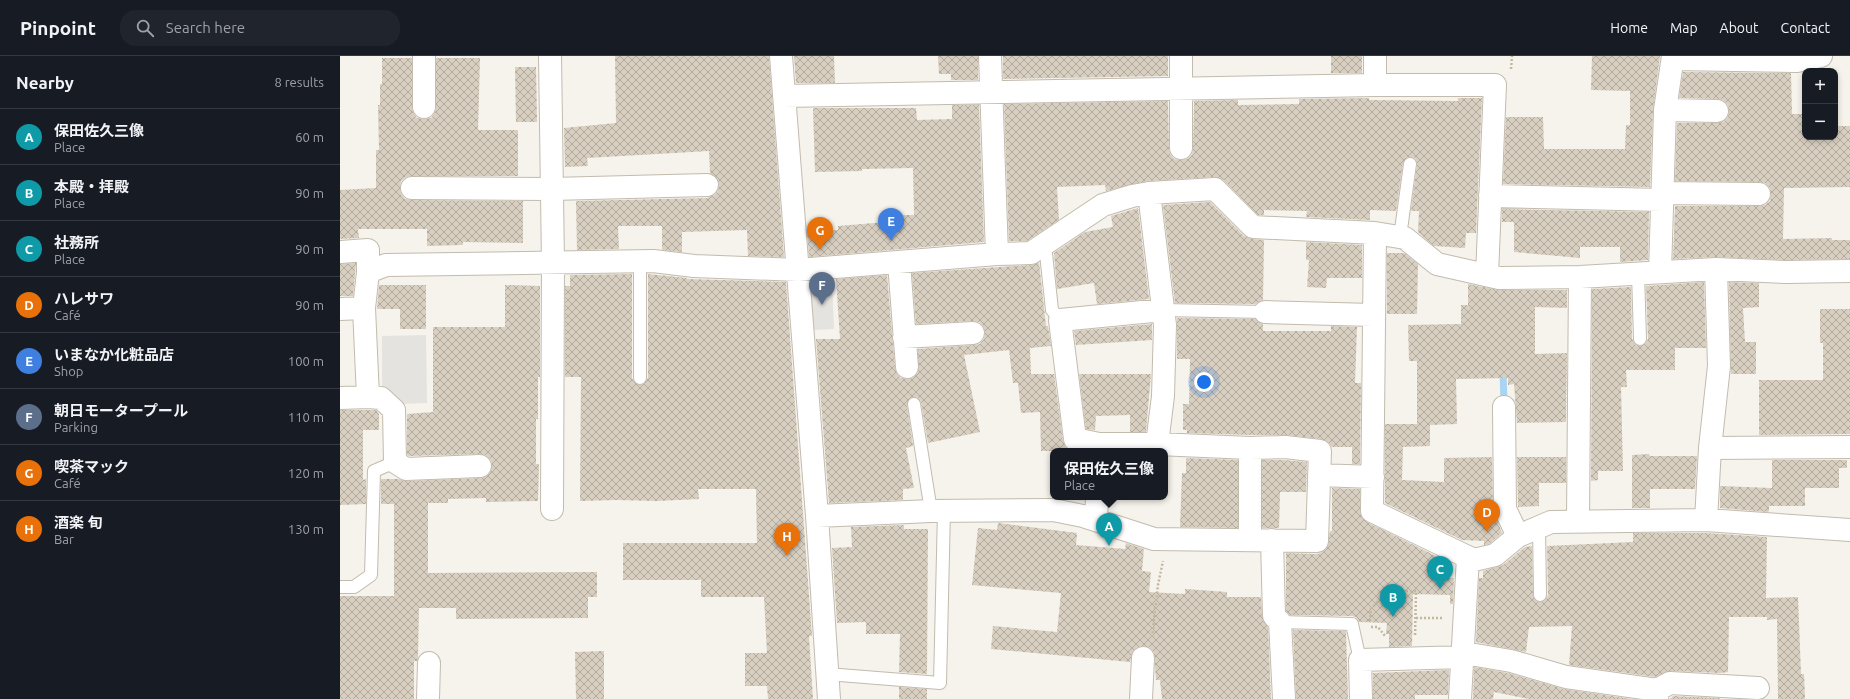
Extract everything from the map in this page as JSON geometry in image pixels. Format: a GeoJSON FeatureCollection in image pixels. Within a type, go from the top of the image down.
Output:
{"type":"FeatureCollection","features":[{"type":"Feature","properties":{"kind":"street"},"geometry":{"type":"LineString","coordinates":[[424,56],[424,107]]}},
{"type":"Feature","properties":{"kind":"street"},"geometry":{"type":"LineString","coordinates":[[550,56],[553,263],[552,509]]}},
{"type":"Feature","properties":{"kind":"street"},"geometry":{"type":"LineString","coordinates":[[781,56],[817,516],[829,699]]}},
{"type":"Feature","properties":{"kind":"street"},"geometry":{"type":"LineString","coordinates":[[990,56],[990,92],[997,254]]}},
{"type":"Feature","properties":{"kind":"street"},"geometry":{"type":"LineString","coordinates":[[1181,56],[1181,148]]}},
{"type":"Feature","properties":{"kind":"street"},"geometry":{"type":"LineString","coordinates":[[1375,56],[1375,85]]}},
{"type":"Feature","properties":{"kind":"street"},"geometry":{"type":"LineString","coordinates":[[1660,272],[1665,110],[1673,58],[1797,61],[1821,56]]}},
{"type":"Feature","properties":{"kind":"street"},"geometry":{"type":"LineString","coordinates":[[784,96],[1181,88],[1495,85],[1487,275]]}},
{"type":"Feature","properties":{"kind":"street"},"geometry":{"type":"LineString","coordinates":[[1665,110],[1717,111]]}},
{"type":"Feature","properties":{"kind":"street"},"geometry":{"type":"LineString","coordinates":[[412,188],[552,189],[707,185]]}},
{"type":"Feature","properties":{"kind":"street"},"geometry":{"type":"LineString","coordinates":[[368,272],[386,265],[653,261],[694,266],[798,270],[997,254],[1031,253],[1103,205],[1132,196],[1149,193],[1215,189],[1253,227],[1375,233],[1405,238],[1437,264],[1499,278],[1580,277],[1716,269],[1786,272],[1850,271]]}},
{"type":"Feature","properties":{"kind":"street"},"geometry":{"type":"LineString","coordinates":[[1149,193],[1165,325],[1162,396],[1157,444]]}},
{"type":"Feature","properties":{"kind":"street"},"geometry":{"type":"LineString","coordinates":[[1490,196],[1662,197],[1760,194]]}},
{"type":"Feature","properties":{"kind":"street"},"geometry":{"type":"LineString","coordinates":[[1375,233],[1372,511],[1474,560],[1495,555],[1518,536],[1551,522],[1706,520],[1850,530]]}},
{"type":"Feature","properties":{"kind":"street"},"geometry":{"type":"LineString","coordinates":[[340,252],[368,250],[368,272],[364,308],[368,397]]}},
{"type":"Feature","properties":{"kind":"street"},"geometry":{"type":"LineString","coordinates":[[899,263],[907,368]]}},
{"type":"Feature","properties":{"kind":"street"},"geometry":{"type":"LineString","coordinates":[[1706,520],[1710,448],[1719,366],[1716,269]]}},
{"type":"Feature","properties":{"kind":"street"},"geometry":{"type":"LineString","coordinates":[[1578,521],[1580,277]]}},
{"type":"Feature","properties":{"kind":"street"},"geometry":{"type":"LineString","coordinates":[[340,309],[364,308]]}},
{"type":"Feature","properties":{"kind":"street"},"geometry":{"type":"LineString","coordinates":[[817,516],[938,511],[1053,510],[1096,520],[1154,539],[1317,541],[1320,451],[1285,447],[1250,448],[1157,444],[1099,447],[1075,439],[1060,320],[1162,310]]}},
{"type":"Feature","properties":{"kind":"street"},"geometry":{"type":"LineString","coordinates":[[1265,312],[1373,315]]}},
{"type":"Feature","properties":{"kind":"street"},"geometry":{"type":"LineString","coordinates":[[904,337],[973,332]]}},
{"type":"Feature","properties":{"kind":"street"},"geometry":{"type":"LineString","coordinates":[[340,398],[381,398],[394,410],[395,462],[406,469],[480,466]]}},
{"type":"Feature","properties":{"kind":"street"},"geometry":{"type":"LineString","coordinates":[[1504,407],[1506,509],[1518,536]]}},
{"type":"Feature","properties":{"kind":"street"},"geometry":{"type":"LineString","coordinates":[[1710,448],[1850,447]]}},
{"type":"Feature","properties":{"kind":"street"},"geometry":{"type":"LineString","coordinates":[[1250,448],[1250,540]]}},
{"type":"Feature","properties":{"kind":"street"},"geometry":{"type":"LineString","coordinates":[[1319,475],[1372,477]]}},
{"type":"Feature","properties":{"kind":"street"},"geometry":{"type":"LineString","coordinates":[[1096,520],[1097,500]]}},
{"type":"Feature","properties":{"kind":"street"},"geometry":{"type":"LineString","coordinates":[[1272,540],[1274,616],[1280,622],[1284,699]]}},
{"type":"Feature","properties":{"kind":"street"},"geometry":{"type":"LineString","coordinates":[[1460,699],[1464,655],[1468,557]]}},
{"type":"Feature","properties":{"kind":"street"},"geometry":{"type":"LineString","coordinates":[[1361,699],[1360,660],[1464,655],[1511,661],[1566,677],[1657,694],[1670,683],[1758,688]]}},
{"type":"Feature","properties":{"kind":"street"},"geometry":{"type":"LineString","coordinates":[[1141,699],[1143,658]]}},
{"type":"Feature","properties":{"kind":"street"},"geometry":{"type":"LineString","coordinates":[[428,699],[429,663]]}},
{"type":"Feature","properties":{"kind":"lane"},"geometry":{"type":"LineString","coordinates":[[1400,237],[1410,164]]}},
{"type":"Feature","properties":{"kind":"lane"},"geometry":{"type":"LineString","coordinates":[[1045,244],[1052,310],[1060,320]]}},
{"type":"Feature","properties":{"kind":"lane"},"geometry":{"type":"LineString","coordinates":[[640,262],[640,378]]}},
{"type":"Feature","properties":{"kind":"lane"},"geometry":{"type":"LineString","coordinates":[[1638,273],[1640,339]]}},
{"type":"Feature","properties":{"kind":"lane"},"geometry":{"type":"LineString","coordinates":[[1162,310],[1265,312]]}},
{"type":"Feature","properties":{"kind":"lane"},"geometry":{"type":"LineString","coordinates":[[827,674],[940,683],[938,511],[914,404]]}},
{"type":"Feature","properties":{"kind":"lane"},"geometry":{"type":"LineString","coordinates":[[340,587],[354,587],[371,575],[374,471],[395,462]]}},
{"type":"Feature","properties":{"kind":"lane"},"geometry":{"type":"LineString","coordinates":[[1539,527],[1540,595]]}},
{"type":"Feature","properties":{"kind":"lane"},"geometry":{"type":"LineString","coordinates":[[1280,622],[1352,624],[1360,660]]}},
{"type":"Feature","properties":{"kind":"path"},"geometry":{"type":"LineString","coordinates":[[1143,658],[1151,641],[1158,585],[1168,540]]}},
{"type":"Feature","properties":{"kind":"path"},"geometry":{"type":"LineString","coordinates":[[1402,591],[1416,591],[1415,642]]}},
{"type":"Feature","properties":{"kind":"path"},"geometry":{"type":"LineString","coordinates":[[1383,632],[1378,627],[1370,627],[1371,609],[1380,599],[1389,598]]}},
{"type":"Feature","properties":{"kind":"path"},"geometry":{"type":"LineString","coordinates":[[1416,618],[1424,618]]}},
{"type":"Feature","properties":{"kind":"shaded area"},"geometry":{"type":"Polygon","coordinates":[[[832,280],[834,329],[813,330],[810,282],[832,280]]]}},
{"type":"Feature","properties":{"kind":"shaded area"},"geometry":{"type":"Polygon","coordinates":[[[426,335],[427,403],[401,404],[382,386],[382,336],[426,335]]]}},
{"type":"Feature","properties":{"kind":"building"},"geometry":{"type":"Polygon","coordinates":[[[615,56],[769,56],[784,257],[748,256],[747,230],[682,232],[682,252],[662,250],[662,226],[618,226],[619,249],[577,250],[576,201],[707,198],[714,195],[718,191],[719,185],[717,178],[710,173],[709,151],[587,158],[588,166],[565,167],[564,128],[616,123],[615,56]]]}},
{"type":"Feature","properties":{"kind":"building"},"geometry":{"type":"Polygon","coordinates":[[[794,56],[834,56],[835,83],[796,83],[794,56]]]}},
{"type":"Feature","properties":{"kind":"building"},"geometry":{"type":"Polygon","coordinates":[[[938,56],[978,56],[978,80],[951,80],[951,74],[939,74],[938,56]]]}},
{"type":"Feature","properties":{"kind":"building"},"geometry":{"type":"Polygon","coordinates":[[[1003,56],[1168,56],[1168,76],[1003,79],[1003,56]]]}},
{"type":"Feature","properties":{"kind":"building"},"geometry":{"type":"Polygon","coordinates":[[[1331,56],[1362,56],[1362,73],[1331,73],[1331,56]]]}},
{"type":"Feature","properties":{"kind":"building"},"geometry":{"type":"Polygon","coordinates":[[[1592,56],[1660,56],[1653,110],[1650,187],[1503,184],[1506,117],[1543,117],[1544,149],[1625,149],[1626,125],[1630,125],[1630,91],[1591,90],[1592,56]]]}},
{"type":"Feature","properties":{"kind":"building"},"geometry":{"type":"Polygon","coordinates":[[[382,58],[412,58],[413,113],[417,118],[424,119],[431,118],[435,113],[436,58],[480,58],[478,130],[518,130],[518,176],[412,176],[406,177],[401,181],[401,194],[405,199],[412,200],[523,201],[523,243],[463,242],[463,245],[427,246],[427,229],[358,229],[359,238],[340,239],[340,190],[376,188],[376,150],[379,150],[378,105],[380,105],[380,84],[382,84],[382,58]]]}},
{"type":"Feature","properties":{"kind":"building"},"geometry":{"type":"Polygon","coordinates":[[[515,67],[536,67],[537,122],[516,122],[515,67]]]}},
{"type":"Feature","properties":{"kind":"building"},"geometry":{"type":"Polygon","coordinates":[[[1683,72],[1791,73],[1792,114],[1802,114],[1802,140],[1838,140],[1838,126],[1850,126],[1850,187],[1784,188],[1783,239],[1832,238],[1832,240],[1850,240],[1850,259],[1786,260],[1716,257],[1673,259],[1675,206],[1759,206],[1765,205],[1770,201],[1771,195],[1770,188],[1765,183],[1759,182],[1675,181],[1677,123],[1723,122],[1728,117],[1729,112],[1728,105],[1723,100],[1679,98],[1683,72]]]}},
{"type":"Feature","properties":{"kind":"building"},"geometry":{"type":"Polygon","coordinates":[[[1369,98],[1369,100],[1458,101],[1458,98],[1482,98],[1476,233],[1466,233],[1465,248],[1434,246],[1418,232],[1419,211],[1411,211],[1417,165],[1415,158],[1411,157],[1407,157],[1403,163],[1396,211],[1370,210],[1370,220],[1306,217],[1307,211],[1264,210],[1264,215],[1258,215],[1224,180],[1214,177],[1147,181],[1106,191],[1105,185],[1057,187],[1059,220],[1027,241],[1009,241],[1004,104],[1168,101],[1170,154],[1174,159],[1181,160],[1187,159],[1192,155],[1194,101],[1238,100],[1238,105],[1299,104],[1299,99],[1369,98]]]}},
{"type":"Feature","properties":{"kind":"building"},"geometry":{"type":"Polygon","coordinates":[[[952,105],[979,105],[984,242],[809,257],[807,231],[838,230],[838,226],[886,222],[886,220],[902,219],[902,215],[914,215],[913,168],[815,172],[813,108],[916,108],[917,120],[952,119],[952,105]]]}},
{"type":"Feature","properties":{"kind":"building"},"geometry":{"type":"Polygon","coordinates":[[[1210,202],[1244,236],[1252,239],[1264,240],[1263,300],[1255,304],[1175,303],[1163,205],[1210,202]]]}},
{"type":"Feature","properties":{"kind":"building"},"geometry":{"type":"Polygon","coordinates":[[[1138,208],[1149,299],[1097,304],[1094,283],[1057,289],[1054,253],[1085,232],[1113,227],[1111,216],[1138,208]]]}},
{"type":"Feature","properties":{"kind":"building"},"geometry":{"type":"Polygon","coordinates":[[[1502,209],[1649,212],[1648,260],[1620,262],[1620,247],[1580,247],[1580,258],[1514,252],[1514,222],[1502,222],[1502,209]]]}},
{"type":"Feature","properties":{"kind":"building"},"geometry":{"type":"Polygon","coordinates":[[[1306,242],[1362,245],[1362,278],[1327,278],[1326,288],[1307,287],[1309,260],[1306,260],[1306,242]]]}},
{"type":"Feature","properties":{"kind":"building"},"geometry":{"type":"Polygon","coordinates":[[[1387,253],[1404,253],[1418,264],[1417,314],[1387,314],[1387,253]]]}},
{"type":"Feature","properties":{"kind":"building"},"geometry":{"type":"Polygon","coordinates":[[[1039,262],[1046,326],[1048,326],[1051,346],[1030,348],[1031,374],[1054,374],[1063,441],[1068,448],[1050,448],[1050,451],[1041,451],[1040,412],[1021,413],[1018,383],[1013,383],[1009,350],[964,355],[980,432],[928,443],[921,402],[917,397],[910,398],[907,405],[913,446],[906,448],[914,488],[903,489],[903,500],[829,503],[816,339],[840,339],[836,279],[887,275],[895,368],[897,374],[901,378],[908,379],[914,377],[918,372],[918,349],[980,344],[984,339],[985,333],[983,326],[979,322],[973,321],[916,324],[912,273],[1031,265],[1039,262]]]}},
{"type":"Feature","properties":{"kind":"building"},"geometry":{"type":"Polygon","coordinates":[[[356,263],[353,296],[340,296],[340,264],[356,263]]]}},
{"type":"Feature","properties":{"kind":"building"},"geometry":{"type":"Polygon","coordinates":[[[632,274],[632,378],[634,382],[640,385],[644,384],[648,378],[648,274],[687,279],[786,282],[812,636],[809,636],[813,699],[768,699],[767,686],[745,686],[745,653],[767,653],[764,597],[701,597],[701,580],[623,580],[623,543],[757,543],[756,489],[698,489],[699,499],[657,501],[580,501],[581,377],[565,377],[565,286],[570,286],[570,275],[632,274]]]}},
{"type":"Feature","properties":{"kind":"building"},"geometry":{"type":"Polygon","coordinates":[[[1704,282],[1706,348],[1675,348],[1675,370],[1626,370],[1627,387],[1621,387],[1623,471],[1598,471],[1598,480],[1591,481],[1592,289],[1631,287],[1632,339],[1636,345],[1641,346],[1646,343],[1648,339],[1646,286],[1704,282]]]}},
{"type":"Feature","properties":{"kind":"building"},"geometry":{"type":"Polygon","coordinates":[[[1729,282],[1759,283],[1759,307],[1743,308],[1745,342],[1756,342],[1756,374],[1731,374],[1729,282]]]}},
{"type":"Feature","properties":{"kind":"building"},"geometry":{"type":"Polygon","coordinates":[[[1468,284],[1499,290],[1567,290],[1567,308],[1535,307],[1535,354],[1567,353],[1566,422],[1517,423],[1514,384],[1508,385],[1508,378],[1456,379],[1457,424],[1430,425],[1430,446],[1403,447],[1402,480],[1444,482],[1444,458],[1492,457],[1493,509],[1502,533],[1489,544],[1484,545],[1484,541],[1462,540],[1385,503],[1385,424],[1417,424],[1417,361],[1409,361],[1408,325],[1461,324],[1461,305],[1468,305],[1468,284]]]}},
{"type":"Feature","properties":{"kind":"building"},"geometry":{"type":"Polygon","coordinates":[[[379,285],[426,285],[426,329],[400,329],[400,309],[377,309],[379,285]]]}},
{"type":"Feature","properties":{"kind":"building"},"geometry":{"type":"Polygon","coordinates":[[[505,285],[540,286],[540,377],[538,377],[538,419],[536,419],[536,464],[539,464],[538,501],[486,502],[486,498],[448,499],[448,503],[428,503],[428,573],[597,572],[597,597],[588,597],[588,618],[456,619],[456,608],[419,608],[418,657],[417,661],[414,661],[414,699],[340,699],[340,596],[394,596],[394,504],[381,504],[381,479],[398,479],[407,481],[481,478],[487,476],[491,471],[491,460],[486,455],[407,455],[407,414],[433,412],[433,327],[505,327],[505,285]]]}},
{"type":"Feature","properties":{"kind":"building"},"geometry":{"type":"Polygon","coordinates":[[[1820,309],[1850,309],[1850,434],[1759,435],[1759,380],[1823,380],[1823,343],[1820,343],[1820,309]]]}},
{"type":"Feature","properties":{"kind":"building"},"geometry":{"type":"Polygon","coordinates":[[[1177,318],[1255,319],[1263,324],[1263,331],[1331,331],[1331,326],[1357,327],[1355,383],[1361,383],[1360,464],[1352,464],[1352,447],[1332,447],[1327,441],[1321,439],[1286,435],[1187,433],[1187,430],[1183,430],[1183,404],[1189,404],[1190,359],[1177,359],[1177,318]]]}},
{"type":"Feature","properties":{"kind":"building"},"geometry":{"type":"Polygon","coordinates":[[[1152,324],[1152,340],[1076,345],[1074,331],[1152,324]]]}},
{"type":"Feature","properties":{"kind":"building"},"geometry":{"type":"Polygon","coordinates":[[[1079,374],[1151,374],[1146,432],[1130,432],[1130,415],[1096,416],[1095,430],[1086,429],[1079,374]]]}},
{"type":"Feature","properties":{"kind":"building"},"geometry":{"type":"Polygon","coordinates":[[[340,410],[376,410],[379,414],[379,430],[363,430],[363,480],[366,479],[366,504],[340,505],[340,410]]]}},
{"type":"Feature","properties":{"kind":"building"},"geometry":{"type":"Polygon","coordinates":[[[1649,454],[1650,456],[1697,456],[1695,489],[1650,489],[1650,508],[1632,508],[1632,455],[1649,454]]]}},
{"type":"Feature","properties":{"kind":"building"},"geometry":{"type":"Polygon","coordinates":[[[1517,457],[1566,457],[1566,483],[1539,483],[1539,506],[1518,507],[1517,457]]]}},
{"type":"Feature","properties":{"kind":"building"},"geometry":{"type":"Polygon","coordinates":[[[1186,458],[1238,460],[1238,528],[1180,527],[1182,473],[1186,473],[1186,458]]]}},
{"type":"Feature","properties":{"kind":"building"},"geometry":{"type":"Polygon","coordinates":[[[1262,460],[1307,462],[1306,492],[1280,492],[1279,528],[1262,528],[1262,460]]]}},
{"type":"Feature","properties":{"kind":"building"},"geometry":{"type":"Polygon","coordinates":[[[1772,460],[1847,460],[1847,468],[1839,468],[1839,488],[1805,488],[1805,506],[1769,506],[1768,512],[1720,508],[1720,486],[1772,488],[1772,460]]]}},
{"type":"Feature","properties":{"kind":"building"},"geometry":{"type":"Polygon","coordinates":[[[1332,488],[1360,489],[1360,511],[1362,518],[1367,522],[1444,560],[1443,578],[1454,578],[1453,604],[1450,604],[1450,595],[1413,594],[1412,646],[1389,647],[1389,634],[1386,634],[1387,623],[1359,622],[1356,617],[1352,616],[1290,615],[1286,611],[1286,553],[1317,554],[1323,552],[1327,548],[1330,531],[1332,531],[1332,488]]]}},
{"type":"Feature","properties":{"kind":"building"},"geometry":{"type":"Polygon","coordinates":[[[998,523],[1077,533],[1076,545],[1125,549],[1126,543],[1144,549],[1142,571],[1151,572],[1149,592],[1185,594],[1185,589],[1227,592],[1227,597],[1261,597],[1262,616],[1268,627],[1271,699],[1162,699],[1160,680],[1156,680],[1154,653],[1150,648],[1144,646],[1138,647],[1133,651],[1130,662],[991,649],[993,626],[1057,632],[1061,593],[972,585],[978,528],[997,530],[998,523]]]}},
{"type":"Feature","properties":{"kind":"building"},"geometry":{"type":"Polygon","coordinates":[[[904,525],[904,529],[928,529],[927,674],[899,672],[900,634],[866,634],[866,622],[837,623],[832,548],[852,547],[851,527],[904,525]]]}},
{"type":"Feature","properties":{"kind":"building"},"geometry":{"type":"Polygon","coordinates":[[[1633,533],[1706,533],[1767,537],[1766,598],[1798,597],[1801,674],[1804,674],[1805,699],[1778,699],[1777,619],[1767,620],[1767,617],[1729,617],[1728,672],[1720,673],[1671,671],[1655,677],[1569,665],[1572,626],[1529,627],[1526,652],[1476,642],[1479,578],[1483,578],[1483,571],[1503,565],[1525,547],[1532,546],[1533,596],[1536,601],[1540,602],[1546,599],[1548,595],[1547,546],[1633,542],[1633,533]]]}},
{"type":"Feature","properties":{"kind":"building"},"geometry":{"type":"Polygon","coordinates":[[[1293,630],[1346,631],[1348,699],[1296,699],[1293,630]]]}},
{"type":"Feature","properties":{"kind":"building"},"geometry":{"type":"Polygon","coordinates":[[[604,651],[604,699],[576,699],[575,652],[604,651]]]}},
{"type":"Feature","properties":{"kind":"building"},"geometry":{"type":"Polygon","coordinates":[[[1474,667],[1508,673],[1564,689],[1632,699],[1529,699],[1494,692],[1493,699],[1473,699],[1474,667]]]}},
{"type":"Feature","properties":{"kind":"building"},"geometry":{"type":"Polygon","coordinates":[[[1449,670],[1448,695],[1415,695],[1415,699],[1373,699],[1373,673],[1449,670]]]}},
{"type":"Feature","properties":{"kind":"building"},"geometry":{"type":"Polygon","coordinates":[[[899,687],[927,689],[927,699],[899,699],[899,687]]]}},
{"type":"Feature","properties":{"kind":"building"},"geometry":{"type":"Polygon","coordinates":[[[1673,696],[1720,698],[1720,699],[1670,699],[1673,696]]]}},
{"type":"Feature","properties":{"kind":"waterway"},"geometry":{"type":"LineString","coordinates":[[1503,370],[1504,404]]}},
{"type":"Feature","properties":{"kind":"place","name":"いまなか化粧品店"},"geometry":{"type":"Point","coordinates":[891,241]}},
{"type":"Feature","properties":{"kind":"place","name":"喫茶マック"},"geometry":{"type":"Point","coordinates":[820,250]}},
{"type":"Feature","properties":{"kind":"place","name":"朝日モータープール"},"geometry":{"type":"Point","coordinates":[822,305]}},
{"type":"Feature","properties":{"kind":"place","name":"ハレサワ"},"geometry":{"type":"Point","coordinates":[1487,532]}},
{"type":"Feature","properties":{"kind":"place","name":"保田佐久三像"},"geometry":{"type":"Point","coordinates":[1109,546]}},
{"type":"Feature","properties":{"kind":"place","name":"酒楽 旬"},"geometry":{"type":"Point","coordinates":[787,556]}},
{"type":"Feature","properties":{"kind":"place","name":"社務所"},"geometry":{"type":"Point","coordinates":[1440,589]}},
{"type":"Feature","properties":{"kind":"place","name":"本殿・拝殿"},"geometry":{"type":"Point","coordinates":[1393,617]}}]}
